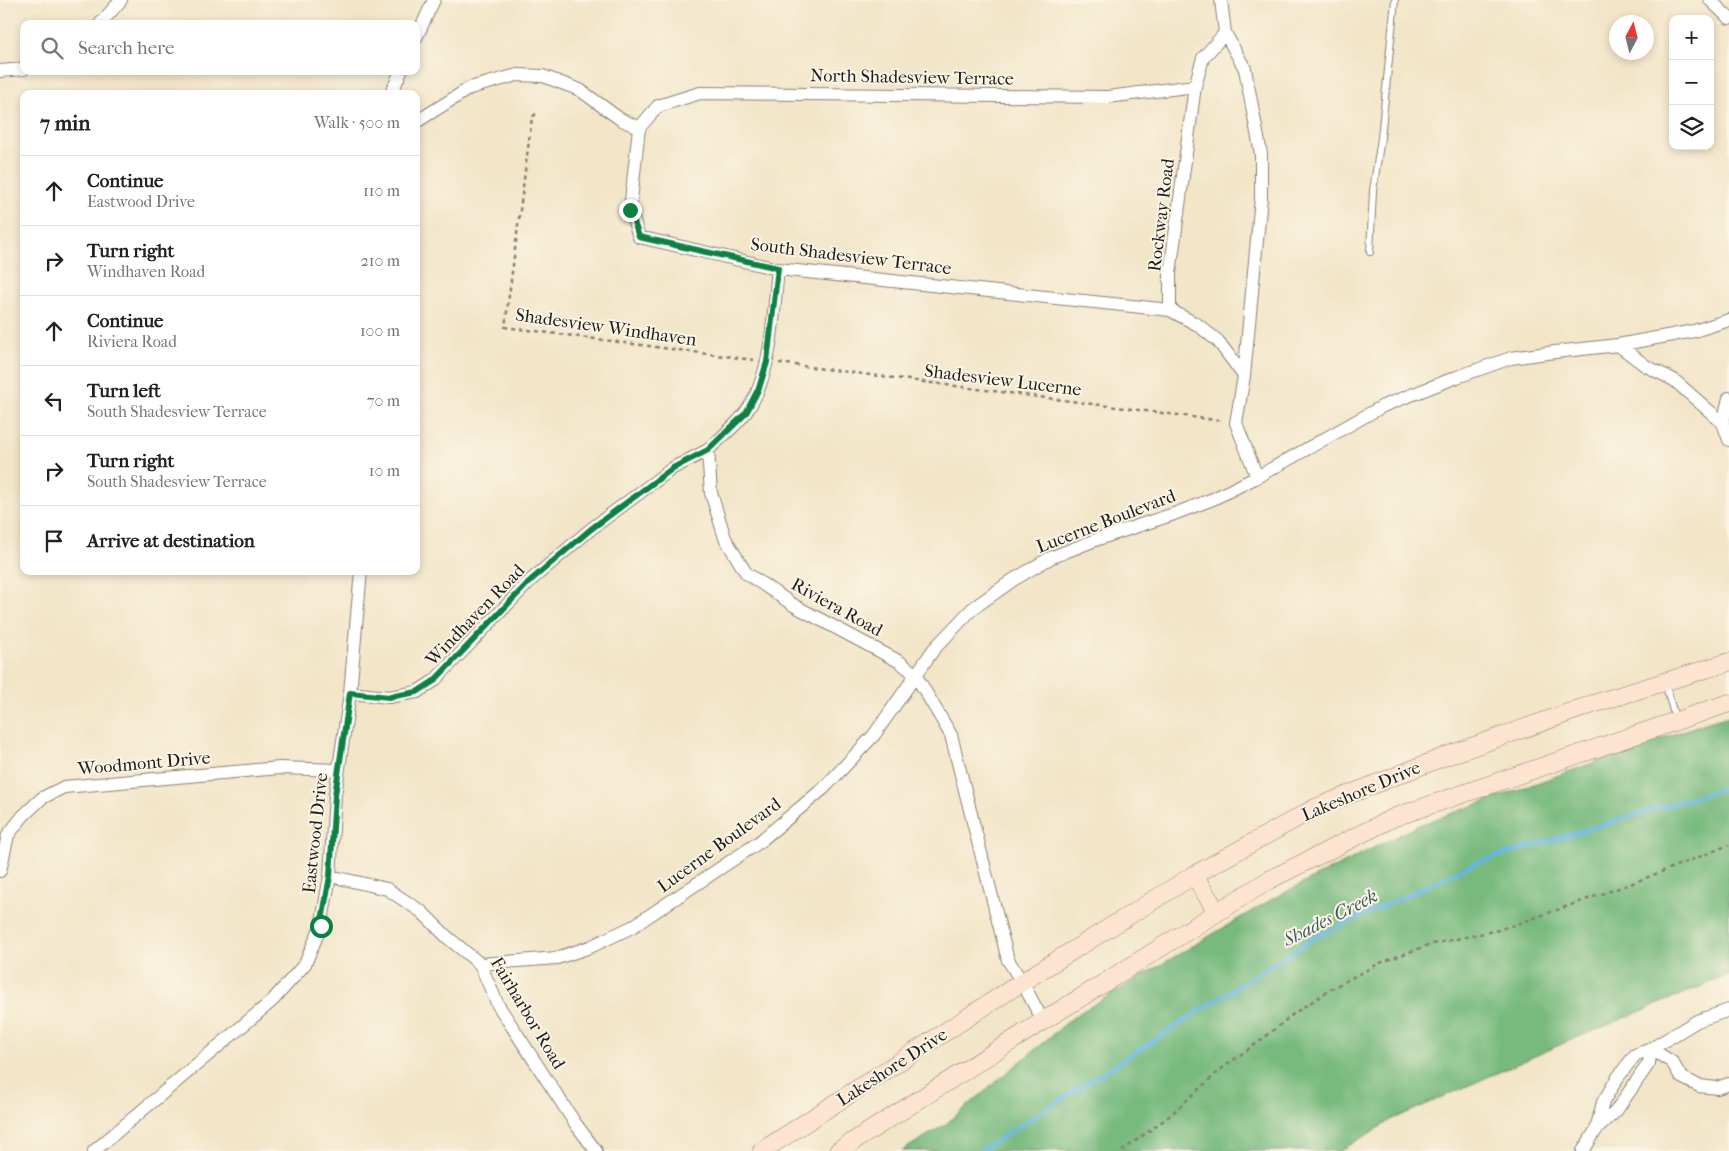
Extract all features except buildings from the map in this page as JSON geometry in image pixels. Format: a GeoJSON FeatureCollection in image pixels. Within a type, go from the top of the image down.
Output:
{"type":"FeatureCollection","features":[{"type":"Feature","properties":{"kind":"main road","name":"Lakeshore Drive"},"geometry":{"type":"LineString","coordinates":[[762,1151],[1022,982],[1194,874],[1315,808],[1446,756],[1596,703],[1729,662]]}},
{"type":"Feature","properties":{"kind":"main road","name":"Lakeshore Drive"},"geometry":{"type":"LineString","coordinates":[[838,1151],[1042,1020],[1269,880],[1395,817],[1729,702]]}},
{"type":"Feature","properties":{"kind":"main road"},"geometry":{"type":"LineString","coordinates":[[1194,874],[1217,912]]}},
{"type":"Feature","properties":{"kind":"street"},"geometry":{"type":"LineString","coordinates":[[104,20],[121,0]]}},
{"type":"Feature","properties":{"kind":"street"},"geometry":{"type":"LineString","coordinates":[[420,30],[434,0]]}},
{"type":"Feature","properties":{"kind":"street"},"geometry":{"type":"LineString","coordinates":[[1221,0],[1225,33],[1244,69],[1261,154],[1261,198],[1244,376],[1236,423],[1257,477]]}},
{"type":"Feature","properties":{"kind":"street"},"geometry":{"type":"LineString","coordinates":[[1710,0],[1729,18]]}},
{"type":"Feature","properties":{"kind":"street","name":"Rockway Road"},"geometry":{"type":"LineString","coordinates":[[1170,310],[1170,273],[1195,86],[1203,58],[1225,33]]}},
{"type":"Feature","properties":{"kind":"street"},"geometry":{"type":"LineString","coordinates":[[0,71],[20,69]]}},
{"type":"Feature","properties":{"kind":"street"},"geometry":{"type":"LineString","coordinates":[[393,90],[399,75]]}},
{"type":"Feature","properties":{"kind":"street"},"geometry":{"type":"LineString","coordinates":[[420,119],[470,88],[517,75],[543,76],[580,90],[620,119],[639,128]]}},
{"type":"Feature","properties":{"kind":"street","name":"North Shadesview Terrace"},"geometry":{"type":"LineString","coordinates":[[639,128],[658,106],[700,93],[1108,97],[1195,86]]}},
{"type":"Feature","properties":{"kind":"street","name":"South Shadesview Terrace"},"geometry":{"type":"LineString","coordinates":[[639,128],[630,210],[639,237],[778,268],[1170,310]]}},
{"type":"Feature","properties":{"kind":"street"},"geometry":{"type":"LineString","coordinates":[[708,450],[746,413],[759,388],[767,362],[778,268]]}},
{"type":"Feature","properties":{"kind":"street"},"geometry":{"type":"LineString","coordinates":[[1170,310],[1198,325],[1218,341],[1244,376]]}},
{"type":"Feature","properties":{"kind":"street","name":"Lucerne Boulevard"},"geometry":{"type":"LineString","coordinates":[[480,964],[557,958],[590,947],[632,928],[758,843],[824,788],[874,735],[934,649],[972,610],[1013,580],[1050,558],[1098,539],[1213,499],[1257,477],[1383,406],[1457,376],[1511,358],[1618,345],[1694,331],[1729,320]]}},
{"type":"Feature","properties":{"kind":"street"},"geometry":{"type":"LineString","coordinates":[[1618,345],[1646,366],[1674,380],[1723,423],[1729,440]]}},
{"type":"Feature","properties":{"kind":"street"},"geometry":{"type":"LineString","coordinates":[[1723,423],[1729,398]]}},
{"type":"Feature","properties":{"kind":"street","name":"Riviera Road"},"geometry":{"type":"LineString","coordinates":[[708,450],[711,493],[725,538],[746,573],[795,606],[900,662],[915,674],[951,735],[1008,960],[1022,982]]}},
{"type":"Feature","properties":{"kind":"street","name":"Windhaven Road"},"geometry":{"type":"LineString","coordinates":[[350,693],[389,697],[417,692],[434,681],[531,580],[591,529],[673,468],[708,450]]}},
{"type":"Feature","properties":{"kind":"street","name":"Eastwood Drive"},"geometry":{"type":"LineString","coordinates":[[94,1151],[272,1002],[305,964],[321,926],[330,876],[335,795],[350,693],[361,575]]}},
{"type":"Feature","properties":{"kind":"street","name":"Woodmont Drive"},"geometry":{"type":"LineString","coordinates":[[0,871],[8,835],[23,816],[42,798],[64,787],[280,768],[338,770]]}},
{"type":"Feature","properties":{"kind":"street","name":"Fairharbor Road"},"geometry":{"type":"LineString","coordinates":[[330,876],[387,889],[422,912],[447,937],[480,964],[498,1005],[596,1151]]}},
{"type":"Feature","properties":{"kind":"street"},"geometry":{"type":"LineString","coordinates":[[1022,982],[1042,1020]]}},
{"type":"Feature","properties":{"kind":"street"},"geometry":{"type":"LineString","coordinates":[[1596,1130],[1603,1102],[1618,1077],[1636,1055],[1650,1049],[1697,1021],[1729,1010]]}},
{"type":"Feature","properties":{"kind":"street"},"geometry":{"type":"LineString","coordinates":[[1650,1049],[1672,1062],[1681,1077],[1699,1086],[1717,1088],[1729,1084]]}},
{"type":"Feature","properties":{"kind":"street"},"geometry":{"type":"LineString","coordinates":[[1583,1151],[1596,1130],[1616,1112],[1649,1064],[1650,1049]]}},
{"type":"Feature","properties":{"kind":"lane"},"geometry":{"type":"LineString","coordinates":[[1370,252],[1373,192],[1381,138],[1395,0]]}},
{"type":"Feature","properties":{"kind":"lane"},"geometry":{"type":"LineString","coordinates":[[1664,682],[1676,720]]}},
{"type":"Feature","properties":{"kind":"path","name":"Shadesview Windhaven"},"geometry":{"type":"LineString","coordinates":[[536,114],[532,117],[505,327],[767,362]]}},
{"type":"Feature","properties":{"kind":"path","name":"Shadesview Lucerne"},"geometry":{"type":"LineString","coordinates":[[767,362],[1236,423]]}},
{"type":"Feature","properties":{"kind":"path"},"geometry":{"type":"LineString","coordinates":[[1122,1151],[1168,1117],[1224,1066],[1260,1041],[1296,1012],[1336,986],[1380,964],[1428,944],[1498,930],[1523,922],[1633,883],[1729,845]]}},
{"type":"Feature","properties":{"kind":"green space"},"geometry":{"type":"Polygon","coordinates":[[[1729,716],[1729,975],[1564,1043],[1391,1120],[1340,1151],[902,1151],[946,1124],[1076,1015],[1274,898],[1419,825],[1729,716]]]}},
{"type":"Feature","properties":{"kind":"waterway","name":"Shades Creek"},"geometry":{"type":"LineString","coordinates":[[981,1151],[1311,940],[1476,863],[1729,787]]}},
{"type":"Feature","properties":{"kind":"route"},"geometry":{"type":"LineString","coordinates":[[321,926],[330,876],[335,795],[350,693],[389,697],[417,692],[434,681],[531,580],[591,529],[673,468],[708,450],[746,413],[759,388],[767,362],[778,268],[639,237],[630,210]]}}]}
